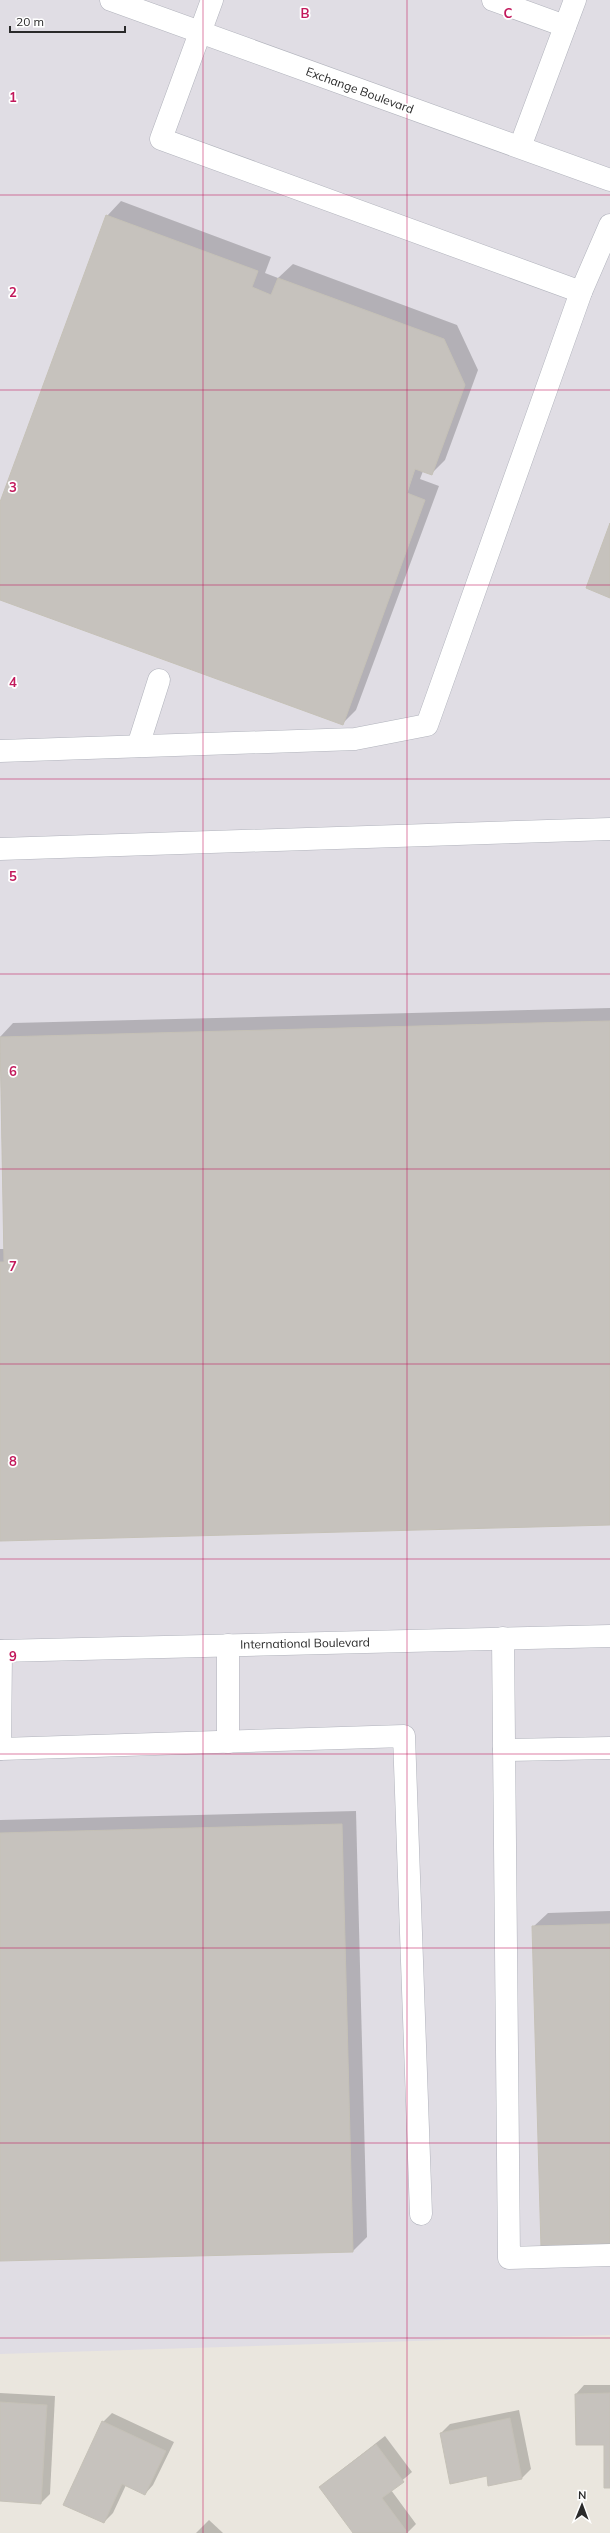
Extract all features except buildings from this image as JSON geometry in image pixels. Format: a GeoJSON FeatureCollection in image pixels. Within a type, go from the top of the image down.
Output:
{"type":"FeatureCollection","features":[{"type":"Feature","properties":{"kind":"street","name":"Exchange Boulevard"},"geometry":{"type":"LineString","coordinates":[[111,0],[610,180]]}},
{"type":"Feature","properties":{"kind":"street"},"geometry":{"type":"LineString","coordinates":[[212,0],[161,139],[581,292]]}},
{"type":"Feature","properties":{"kind":"street"},"geometry":{"type":"LineString","coordinates":[[494,0],[565,26]]}},
{"type":"Feature","properties":{"kind":"street"},"geometry":{"type":"LineString","coordinates":[[520,147],[575,0]]}},
{"type":"Feature","properties":{"kind":"street"},"geometry":{"type":"LineString","coordinates":[[0,751],[355,739],[427,724],[581,292],[610,225]]}},
{"type":"Feature","properties":{"kind":"street"},"geometry":{"type":"LineString","coordinates":[[138,746],[159,680]]}},
{"type":"Feature","properties":{"kind":"street"},"geometry":{"type":"LineString","coordinates":[[0,849],[610,829]]}},
{"type":"Feature","properties":{"kind":"street","name":"International Boulevard"},"geometry":{"type":"LineString","coordinates":[[1,1651],[610,1636]]}},
{"type":"Feature","properties":{"kind":"street"},"geometry":{"type":"LineString","coordinates":[[503,1638],[510,2258],[610,2255]]}},
{"type":"Feature","properties":{"kind":"street"},"geometry":{"type":"LineString","coordinates":[[228,1645],[228,1742]]}},
{"type":"Feature","properties":{"kind":"street"},"geometry":{"type":"LineString","coordinates":[[1,1651],[0,1749],[404,1736],[421,2214]]}},
{"type":"Feature","properties":{"kind":"street"},"geometry":{"type":"LineString","coordinates":[[504,1750],[610,1748]]}},
{"type":"Feature","properties":{"kind":"shaded area"},"geometry":{"type":"Polygon","coordinates":[[[0,0],[610,0],[610,2335],[0,2354],[0,0]]]}}]}
